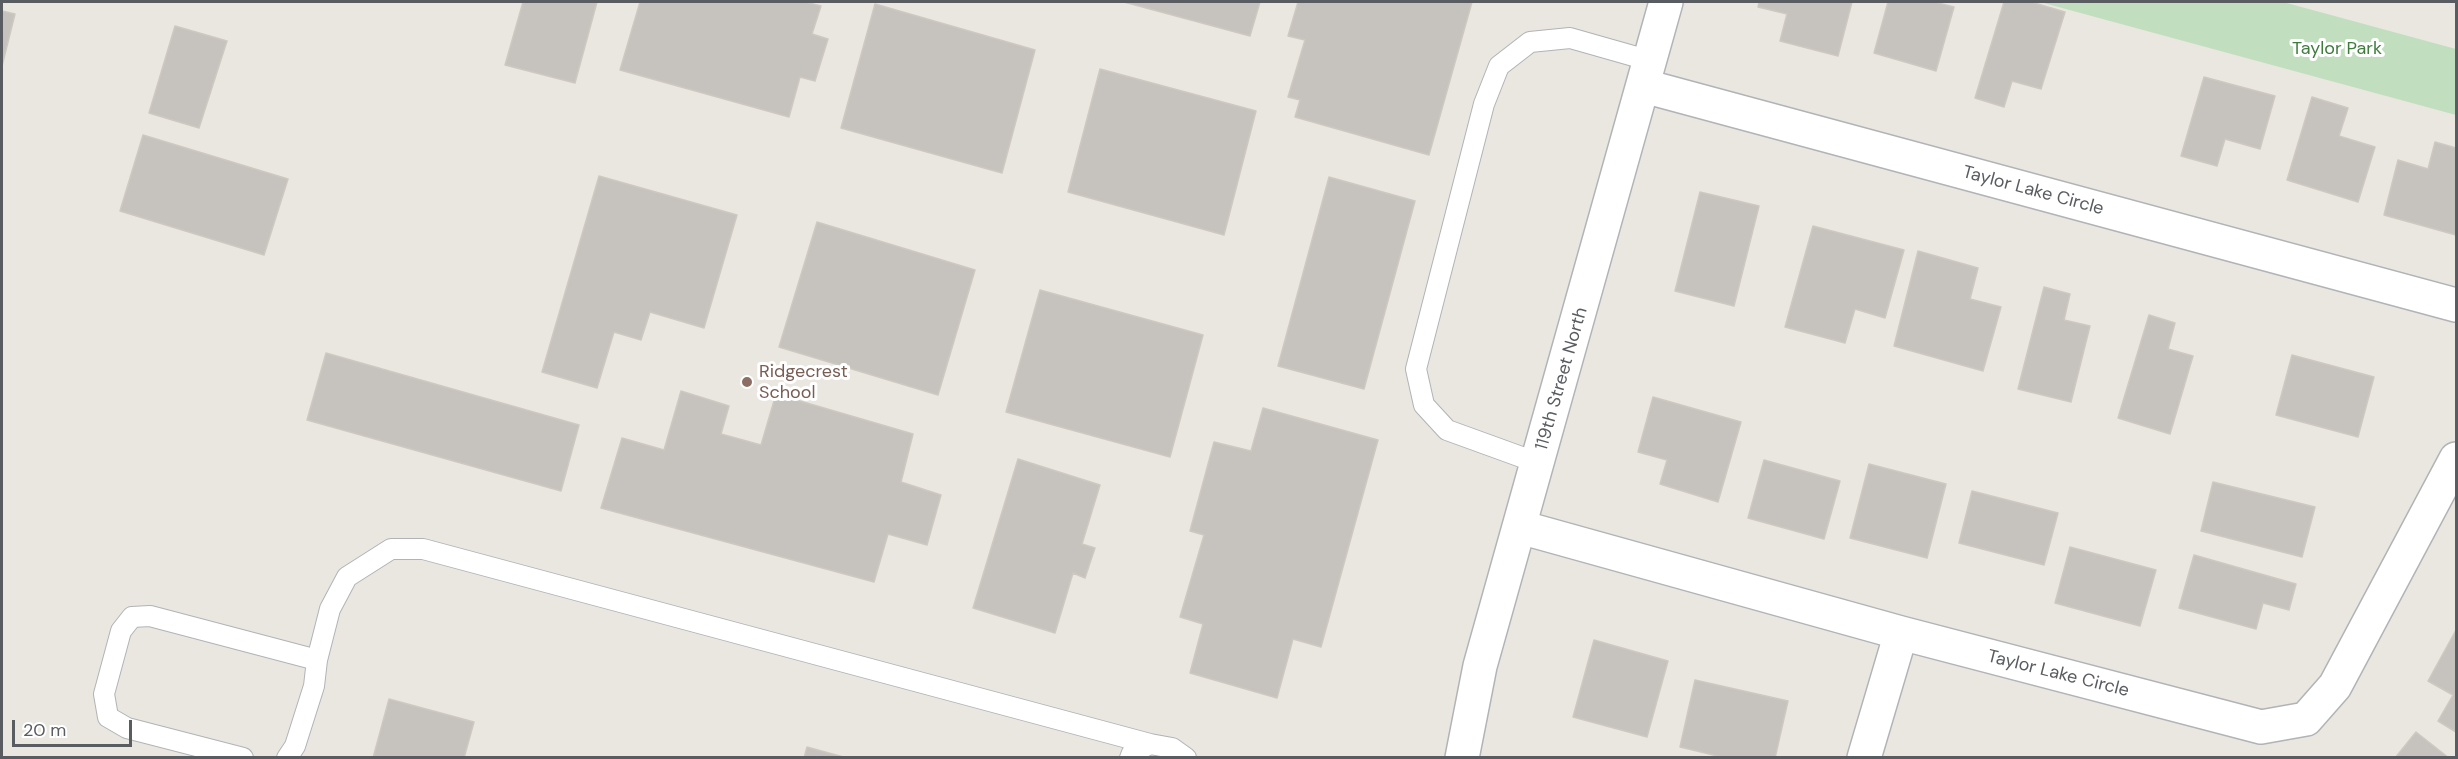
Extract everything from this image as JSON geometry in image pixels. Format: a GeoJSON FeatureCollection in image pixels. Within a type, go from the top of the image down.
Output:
{"type":"FeatureCollection","features":[{"type":"Feature","properties":{"kind":"street","name":"119th Street North"},"geometry":{"type":"LineString","coordinates":[[1462,758],[1480,666],[1666,2]]}},
{"type":"Feature","properties":{"kind":"street","name":"Taylor Lake Circle"},"geometry":{"type":"LineString","coordinates":[[1647,73],[2457,305]]}},
{"type":"Feature","properties":{"kind":"street","name":"Taylor Lake Circle"},"geometry":{"type":"LineString","coordinates":[[1520,527],[1901,633],[2261,727],[2307,719],[2335,686],[2457,459]]}},
{"type":"Feature","properties":{"kind":"street"},"geometry":{"type":"LineString","coordinates":[[1864,758],[1901,633]]}},
{"type":"Feature","properties":{"kind":"lane"},"geometry":{"type":"LineString","coordinates":[[1538,463],[1448,430],[1424,405],[1416,369],[1484,104],[1499,66],[1530,42],[1570,38],[1647,73]]}},
{"type":"Feature","properties":{"kind":"lane"},"geometry":{"type":"LineString","coordinates":[[287,758],[296,746],[314,686],[316,660],[330,609],[347,577],[391,549],[423,549],[1172,748],[1186,758]]}},
{"type":"Feature","properties":{"kind":"lane"},"geometry":{"type":"LineString","coordinates":[[243,758],[127,728],[108,717],[104,694],[121,631],[132,617],[150,616],[316,660]]}},
{"type":"Feature","properties":{"kind":"lane"},"geometry":{"type":"LineString","coordinates":[[1130,758],[1132,753],[1150,744]]}},
{"type":"Feature","properties":{"kind":"green space","name":"Taylor Park"},"geometry":{"type":"Polygon","coordinates":[[[2040,2],[2283,2],[2456,49],[2456,115],[2040,2]]]}},
{"type":"Feature","properties":{"kind":"building"},"geometry":{"type":"Polygon","coordinates":[[[523,2],[597,2],[575,83],[505,65],[523,2]]]}},
{"type":"Feature","properties":{"kind":"building"},"geometry":{"type":"Polygon","coordinates":[[[640,2],[805,2],[821,6],[812,34],[828,39],[815,81],[800,77],[789,117],[620,70],[640,2]]]}},
{"type":"Feature","properties":{"kind":"building"},"geometry":{"type":"Polygon","coordinates":[[[1124,2],[1260,2],[1250,36],[1124,2]]]}},
{"type":"Feature","properties":{"kind":"building"},"geometry":{"type":"Polygon","coordinates":[[[1298,2],[1472,2],[1429,155],[1295,117],[1300,100],[1288,97],[1305,40],[1288,36],[1298,2]]]}},
{"type":"Feature","properties":{"kind":"building"},"geometry":{"type":"Polygon","coordinates":[[[1759,2],[1852,2],[1838,56],[1780,41],[1787,14],[1758,7],[1759,2]]]}},
{"type":"Feature","properties":{"kind":"building"},"geometry":{"type":"Polygon","coordinates":[[[1888,2],[1934,2],[1954,7],[1936,71],[1874,53],[1888,2]]]}},
{"type":"Feature","properties":{"kind":"building"},"geometry":{"type":"Polygon","coordinates":[[[2004,2],[2031,2],[2065,12],[2041,89],[2012,81],[2004,107],[1975,98],[2004,2]]]}},
{"type":"Feature","properties":{"kind":"building"},"geometry":{"type":"Polygon","coordinates":[[[875,4],[1035,50],[1002,173],[841,128],[875,4]]]}},
{"type":"Feature","properties":{"kind":"building"},"geometry":{"type":"Polygon","coordinates":[[[2,11],[15,14],[2,66],[2,11]]]}},
{"type":"Feature","properties":{"kind":"building"},"geometry":{"type":"Polygon","coordinates":[[[175,26],[227,41],[199,128],[149,113],[175,26]]]}},
{"type":"Feature","properties":{"kind":"building"},"geometry":{"type":"Polygon","coordinates":[[[1100,69],[1256,111],[1224,235],[1068,192],[1100,69]]]}},
{"type":"Feature","properties":{"kind":"building"},"geometry":{"type":"Polygon","coordinates":[[[2204,77],[2275,96],[2260,149],[2225,139],[2217,166],[2181,156],[2204,77]]]}},
{"type":"Feature","properties":{"kind":"building"},"geometry":{"type":"Polygon","coordinates":[[[2312,97],[2348,108],[2339,136],[2375,147],[2358,202],[2287,180],[2312,97]]]}},
{"type":"Feature","properties":{"kind":"building"},"geometry":{"type":"Polygon","coordinates":[[[143,135],[288,179],[264,255],[120,211],[143,135]]]}},
{"type":"Feature","properties":{"kind":"building"},"geometry":{"type":"Polygon","coordinates":[[[2435,142],[2456,148],[2456,235],[2384,215],[2398,160],[2428,169],[2435,142]]]}},
{"type":"Feature","properties":{"kind":"building"},"geometry":{"type":"Polygon","coordinates":[[[599,176],[737,215],[704,328],[650,312],[641,340],[614,332],[597,388],[542,372],[599,176]]]}},
{"type":"Feature","properties":{"kind":"building"},"geometry":{"type":"Polygon","coordinates":[[[1329,177],[1415,201],[1364,389],[1278,366],[1329,177]]]}},
{"type":"Feature","properties":{"kind":"building"},"geometry":{"type":"Polygon","coordinates":[[[1700,192],[1759,206],[1734,306],[1675,291],[1700,192]]]}},
{"type":"Feature","properties":{"kind":"building"},"geometry":{"type":"Polygon","coordinates":[[[817,222],[975,270],[938,395],[779,347],[817,222]]]}},
{"type":"Feature","properties":{"kind":"building"},"geometry":{"type":"Polygon","coordinates":[[[1813,226],[1904,250],[1885,318],[1855,309],[1845,343],[1785,327],[1813,226]]]}},
{"type":"Feature","properties":{"kind":"building"},"geometry":{"type":"Polygon","coordinates":[[[1918,251],[1978,268],[1970,299],[2001,307],[1983,371],[1894,346],[1918,251]]]}},
{"type":"Feature","properties":{"kind":"building"},"geometry":{"type":"Polygon","coordinates":[[[2044,287],[2070,294],[2064,320],[2090,326],[2071,402],[2018,389],[2044,287]]]}},
{"type":"Feature","properties":{"kind":"building"},"geometry":{"type":"Polygon","coordinates":[[[1040,290],[1203,335],[1170,457],[1006,412],[1040,290]]]}},
{"type":"Feature","properties":{"kind":"building"},"geometry":{"type":"Polygon","coordinates":[[[2149,315],[2175,323],[2168,349],[2193,356],[2170,434],[2118,418],[2149,315]]]}},
{"type":"Feature","properties":{"kind":"building"},"geometry":{"type":"Polygon","coordinates":[[[326,353],[579,425],[561,491],[307,420],[326,353]]]}},
{"type":"Feature","properties":{"kind":"building"},"geometry":{"type":"Polygon","coordinates":[[[2292,355],[2374,377],[2358,437],[2276,415],[2292,355]]]}},
{"type":"Feature","properties":{"kind":"building"},"geometry":{"type":"Polygon","coordinates":[[[681,391],[729,406],[721,434],[761,445],[776,394],[913,434],[901,482],[941,495],[927,545],[888,534],[874,582],[601,508],[622,438],[664,450],[681,391]]]}},
{"type":"Feature","properties":{"kind":"building"},"geometry":{"type":"Polygon","coordinates":[[[1653,397],[1741,422],[1718,502],[1660,484],[1667,460],[1638,452],[1653,397]]]}},
{"type":"Feature","properties":{"kind":"building"},"geometry":{"type":"Polygon","coordinates":[[[1263,408],[1378,440],[1321,647],[1293,639],[1277,698],[1190,673],[1203,624],[1180,617],[1204,535],[1190,531],[1214,442],[1251,451],[1263,408]]]}},
{"type":"Feature","properties":{"kind":"building"},"geometry":{"type":"Polygon","coordinates":[[[1018,459],[1100,485],[1082,544],[1095,548],[1085,578],[1073,573],[1055,633],[973,608],[1018,459]]]}},
{"type":"Feature","properties":{"kind":"building"},"geometry":{"type":"Polygon","coordinates":[[[1764,460],[1840,481],[1824,539],[1748,518],[1764,460]]]}},
{"type":"Feature","properties":{"kind":"building"},"geometry":{"type":"Polygon","coordinates":[[[1869,464],[1946,484],[1927,558],[1850,538],[1869,464]]]}},
{"type":"Feature","properties":{"kind":"building"},"geometry":{"type":"Polygon","coordinates":[[[2213,482],[2315,507],[2302,557],[2201,531],[2213,482]]]}},
{"type":"Feature","properties":{"kind":"building"},"geometry":{"type":"Polygon","coordinates":[[[1972,491],[2058,513],[2044,565],[1959,543],[1972,491]]]}},
{"type":"Feature","properties":{"kind":"building"},"geometry":{"type":"Polygon","coordinates":[[[2070,547],[2156,570],[2140,626],[2055,603],[2070,547]]]}},
{"type":"Feature","properties":{"kind":"building"},"geometry":{"type":"Polygon","coordinates":[[[2194,555],[2296,584],[2289,610],[2263,603],[2256,629],[2179,608],[2194,555]]]}},
{"type":"Feature","properties":{"kind":"building"},"geometry":{"type":"Polygon","coordinates":[[[2456,630],[2456,732],[2438,721],[2453,695],[2428,681],[2456,630]]]}},
{"type":"Feature","properties":{"kind":"building"},"geometry":{"type":"Polygon","coordinates":[[[1594,640],[1668,661],[1647,737],[1573,717],[1594,640]]]}},
{"type":"Feature","properties":{"kind":"building"},"geometry":{"type":"Polygon","coordinates":[[[1695,680],[1788,701],[1775,758],[1726,758],[1680,747],[1695,680]]]}},
{"type":"Feature","properties":{"kind":"building"},"geometry":{"type":"Polygon","coordinates":[[[389,699],[474,722],[464,758],[373,758],[389,699]]]}},
{"type":"Feature","properties":{"kind":"building"},"geometry":{"type":"Polygon","coordinates":[[[2416,732],[2449,758],[2395,758],[2416,732]]]}},
{"type":"Feature","properties":{"kind":"building"},"geometry":{"type":"Polygon","coordinates":[[[807,747],[847,758],[804,758],[807,747]]]}},
{"type":"Feature","properties":{"kind":"place","name":"Ridgecrest School"},"geometry":{"type":"Point","coordinates":[747,382]}}]}
